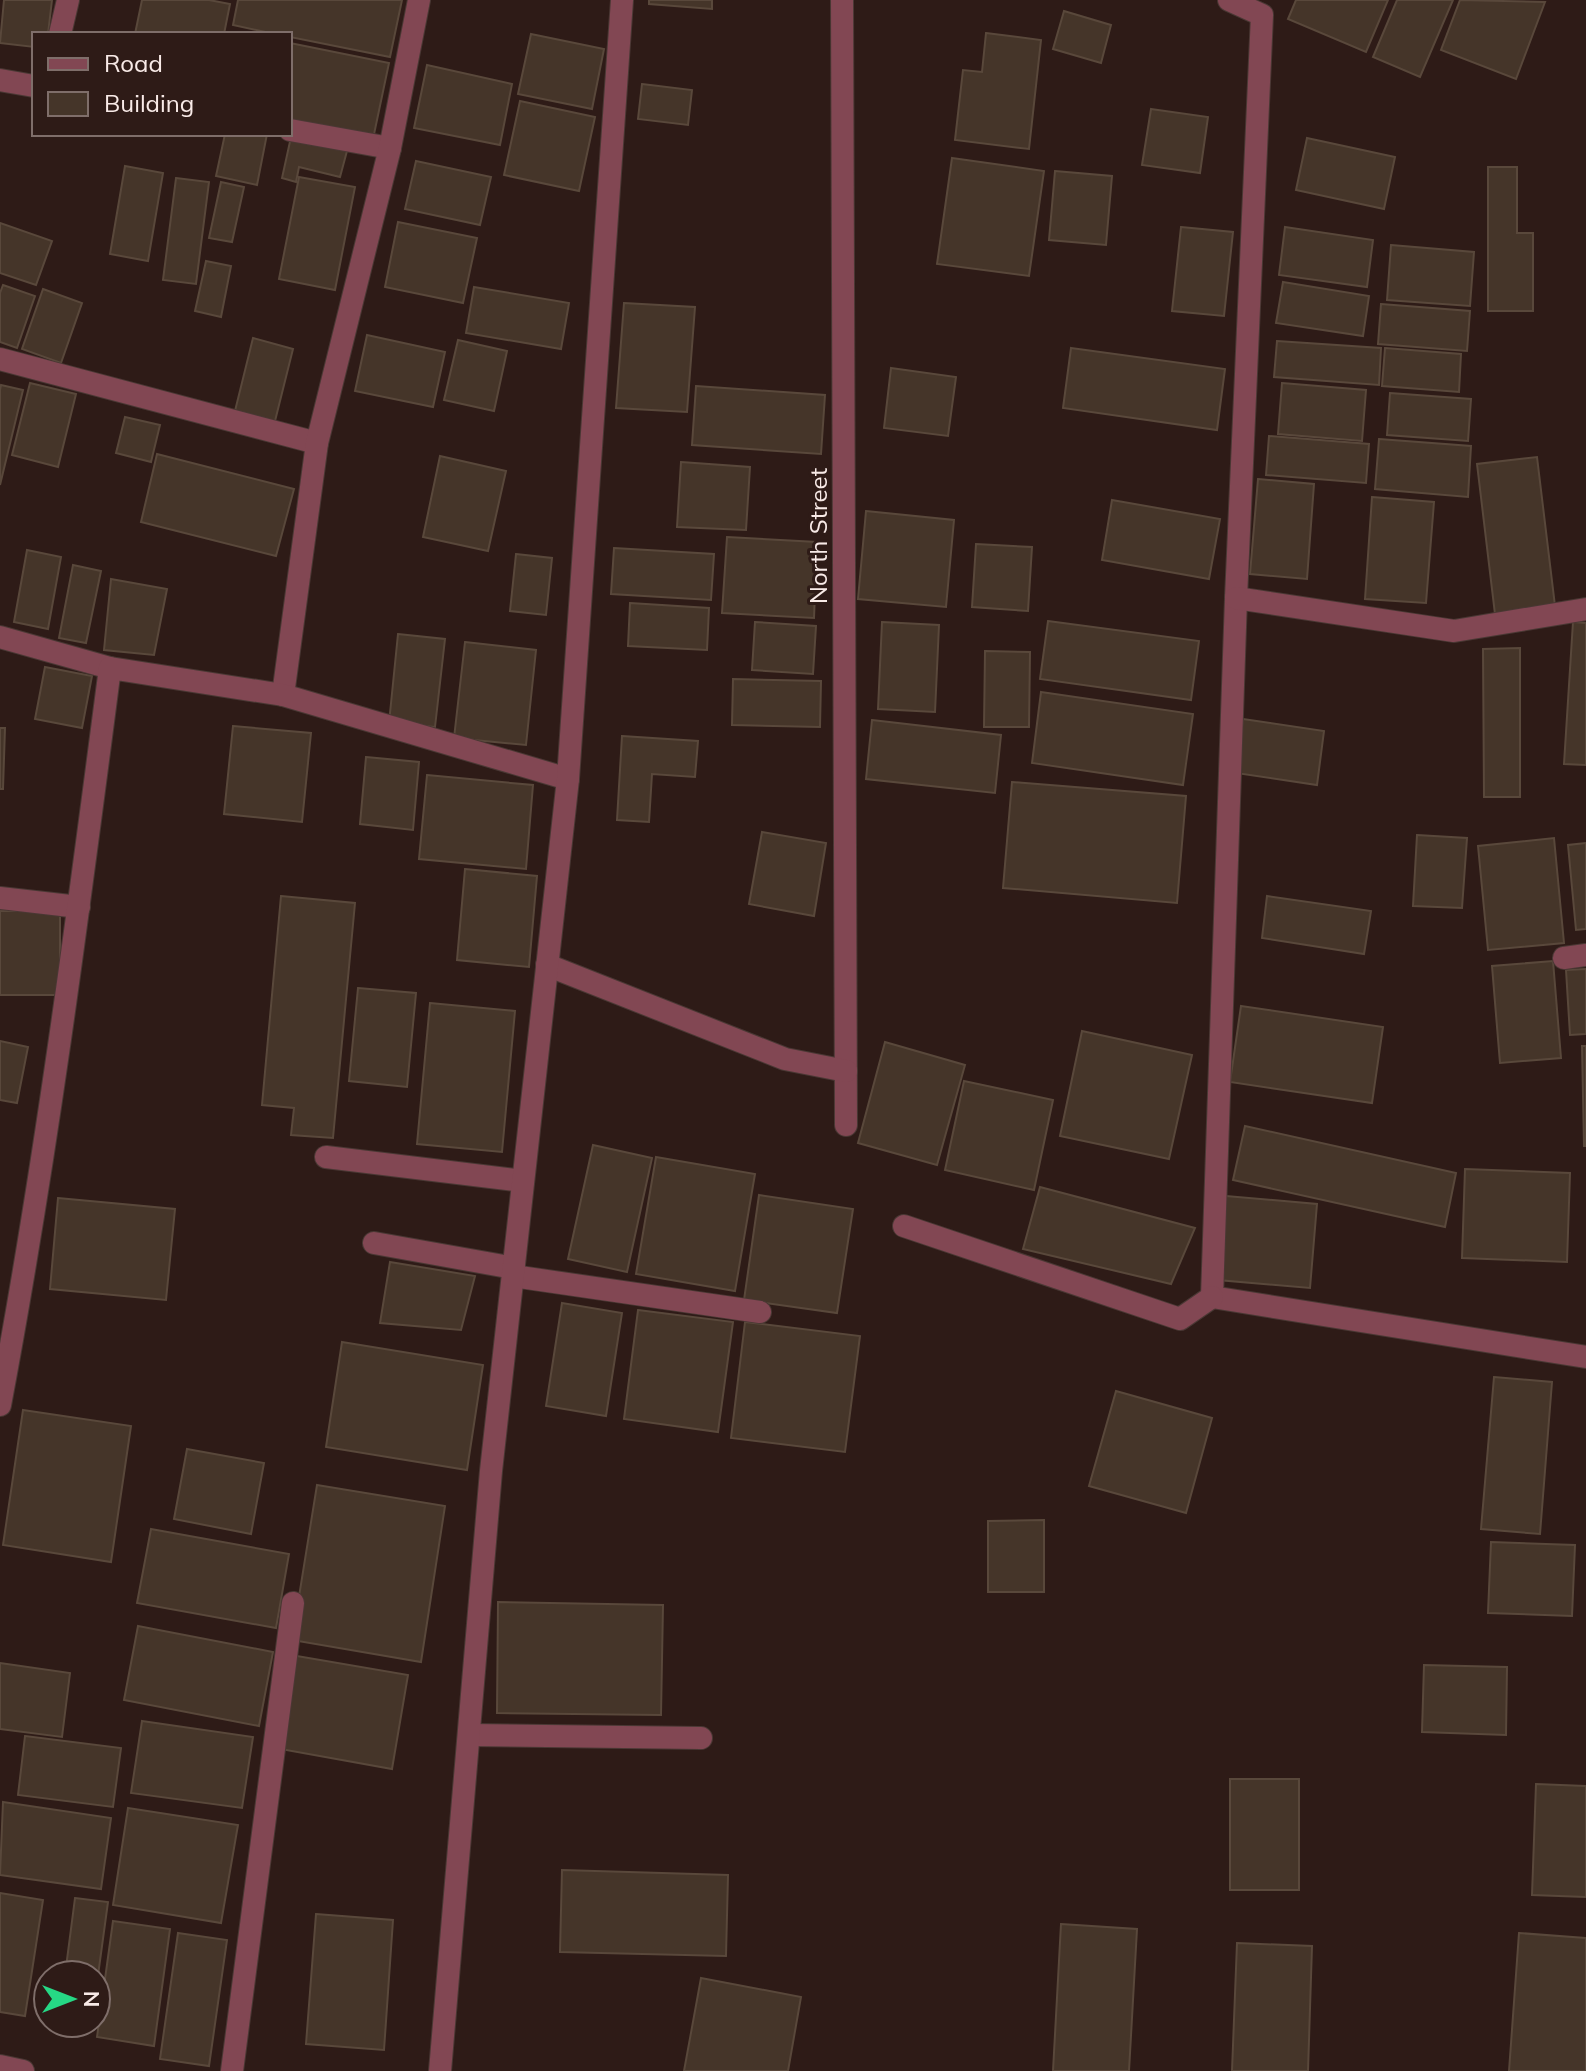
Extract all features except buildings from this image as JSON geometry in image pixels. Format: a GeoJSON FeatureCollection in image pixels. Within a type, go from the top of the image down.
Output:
{"type":"FeatureCollection","features":[{"type":"Feature","properties":{"kind":"street"},"geometry":{"type":"LineString","coordinates":[[60,32],[68,0]]}},
{"type":"Feature","properties":{"kind":"street"},"geometry":{"type":"LineString","coordinates":[[283,695],[317,443],[390,148],[419,0]]}},
{"type":"Feature","properties":{"kind":"street"},"geometry":{"type":"LineString","coordinates":[[440,2071],[491,1471],[568,779],[622,0]]}},
{"type":"Feature","properties":{"kind":"street","name":"North Street"},"geometry":{"type":"LineString","coordinates":[[842,0],[846,1125]]}},
{"type":"Feature","properties":{"kind":"street"},"geometry":{"type":"LineString","coordinates":[[1212,1297],[1236,598],[1262,15],[1229,0]]}},
{"type":"Feature","properties":{"kind":"street"},"geometry":{"type":"LineString","coordinates":[[0,80],[32,86]]}},
{"type":"Feature","properties":{"kind":"street"},"geometry":{"type":"LineString","coordinates":[[292,130],[390,148]]}},
{"type":"Feature","properties":{"kind":"street"},"geometry":{"type":"LineString","coordinates":[[0,359],[317,443]]}},
{"type":"Feature","properties":{"kind":"street"},"geometry":{"type":"LineString","coordinates":[[1236,598],[1454,631],[1586,609]]}},
{"type":"Feature","properties":{"kind":"street"},"geometry":{"type":"LineString","coordinates":[[0,637],[110,668],[283,695],[568,779]]}},
{"type":"Feature","properties":{"kind":"street"},"geometry":{"type":"LineString","coordinates":[[0,1405],[21,1293],[79,907],[110,668]]}},
{"type":"Feature","properties":{"kind":"street"},"geometry":{"type":"LineString","coordinates":[[0,898],[79,907]]}},
{"type":"Feature","properties":{"kind":"street"},"geometry":{"type":"LineString","coordinates":[[547,965],[785,1059],[846,1071]]}},
{"type":"Feature","properties":{"kind":"street"},"geometry":{"type":"LineString","coordinates":[[326,1157],[523,1181]]}},
{"type":"Feature","properties":{"kind":"street"},"geometry":{"type":"LineString","coordinates":[[904,1226],[1180,1319],[1212,1297],[1586,1357]]}},
{"type":"Feature","properties":{"kind":"street"},"geometry":{"type":"LineString","coordinates":[[374,1243],[513,1272],[760,1312]]}},
{"type":"Feature","properties":{"kind":"street"},"geometry":{"type":"LineString","coordinates":[[232,2071],[293,1603]]}},
{"type":"Feature","properties":{"kind":"street"},"geometry":{"type":"LineString","coordinates":[[470,1735],[701,1738]]}},
{"type":"Feature","properties":{"kind":"street"},"geometry":{"type":"LineString","coordinates":[[0,2066],[23,2071]]}}]}
